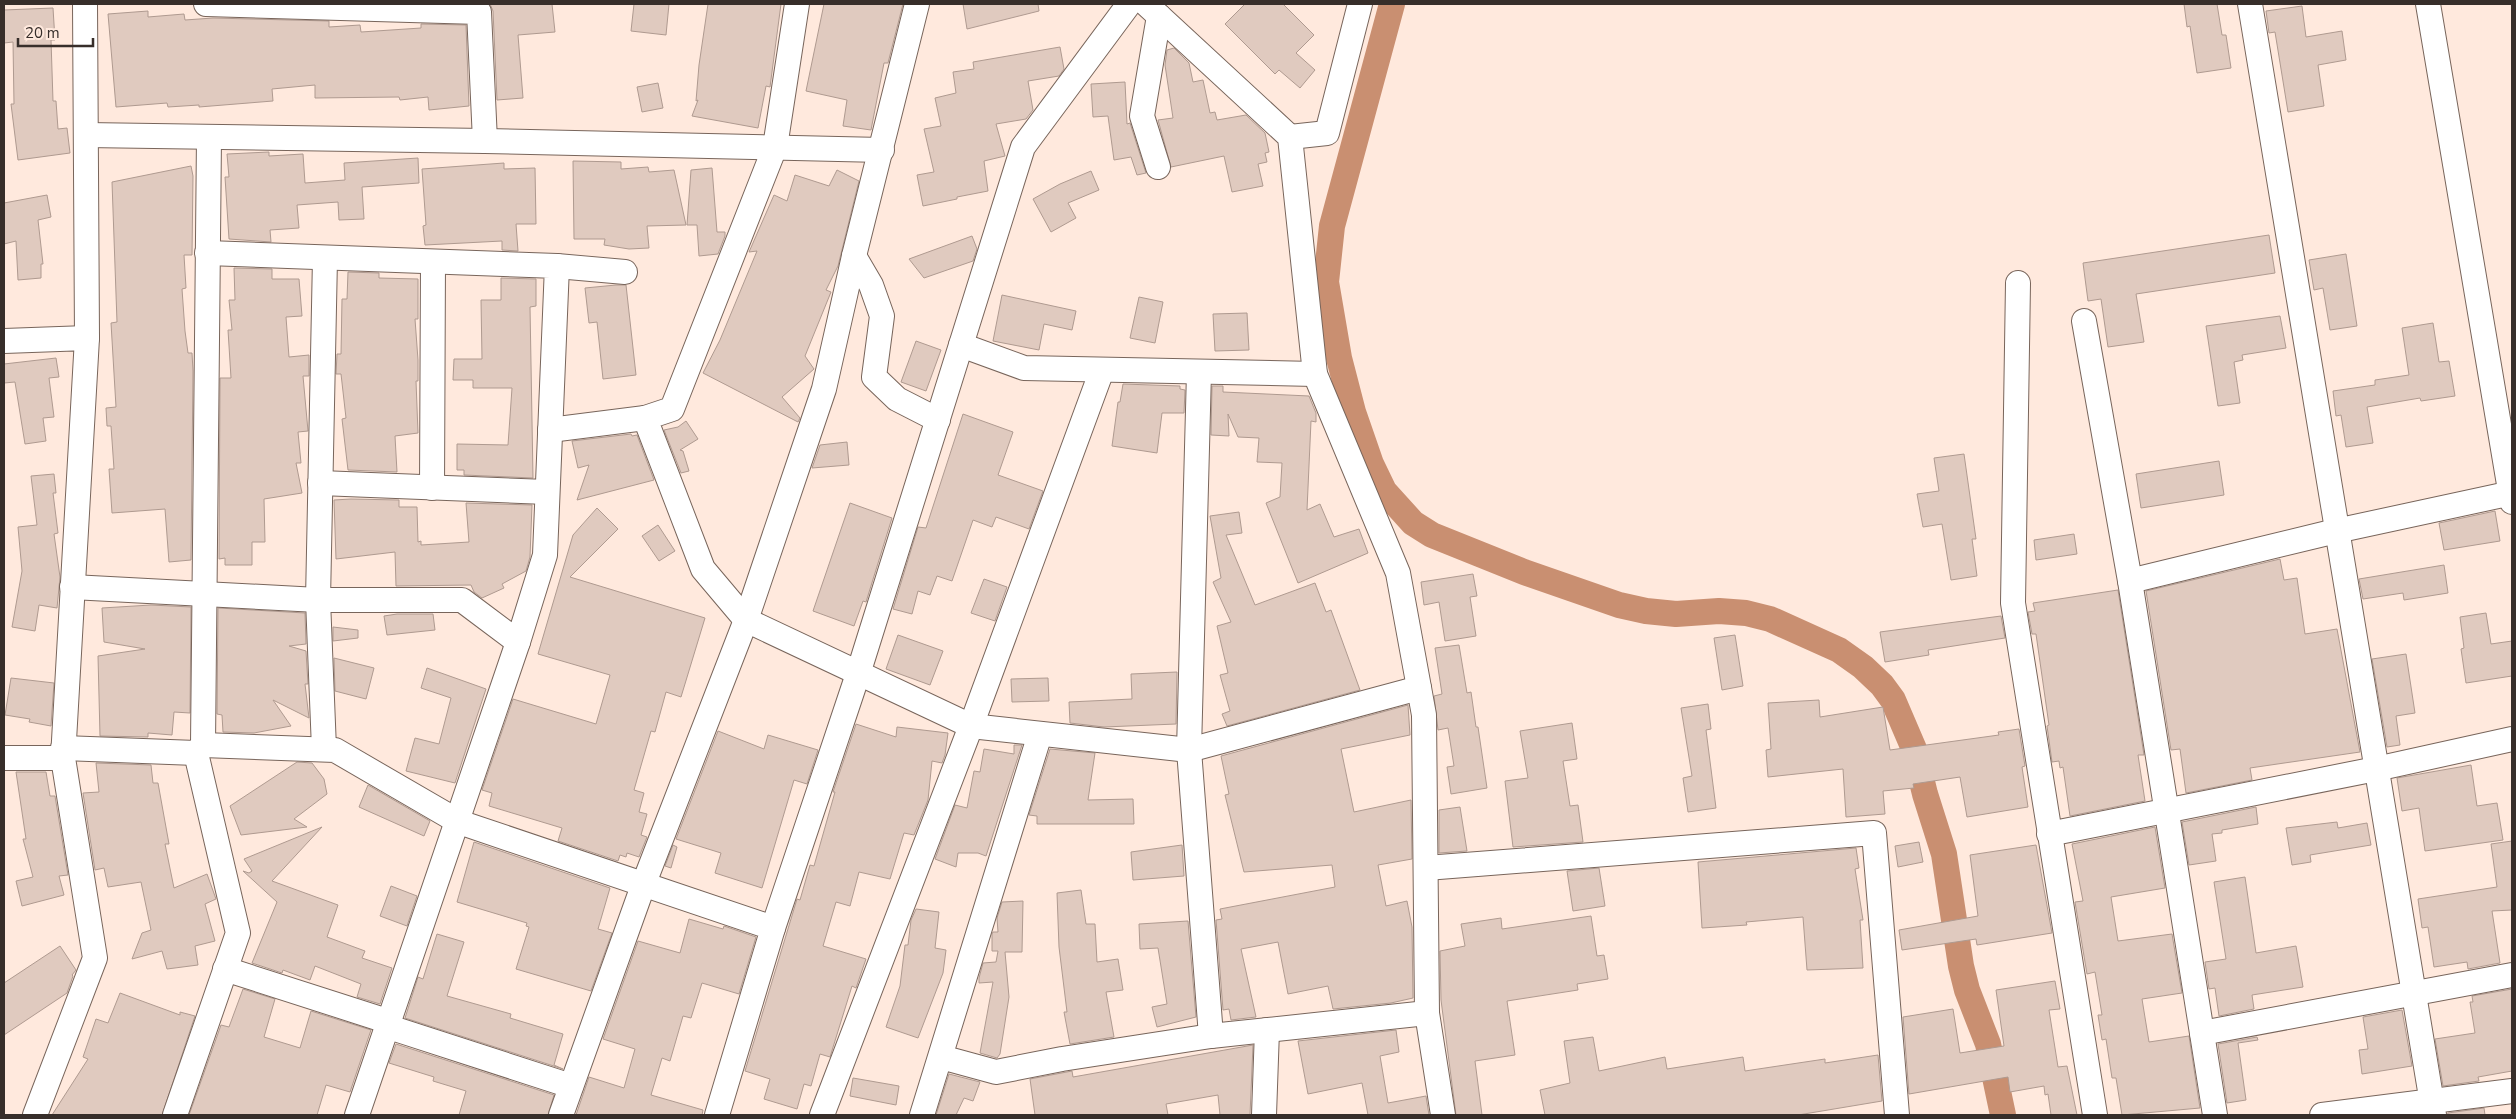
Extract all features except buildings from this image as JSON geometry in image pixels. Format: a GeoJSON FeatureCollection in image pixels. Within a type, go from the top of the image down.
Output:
{"type":"FeatureCollection","features":[{"type":"Feature","properties":{"kind":"street"},"geometry":{"type":"LineString","coordinates":[[35,1115],[95,958],[63,753],[87,338],[85,4]]}},
{"type":"Feature","properties":{"kind":"street"},"geometry":{"type":"LineString","coordinates":[[197,4],[480,8],[485,141]]}},
{"type":"Feature","properties":{"kind":"street"},"geometry":{"type":"LineString","coordinates":[[550,430],[645,418],[672,409],[775,147],[797,4]]}},
{"type":"Feature","properties":{"kind":"street"},"geometry":{"type":"LineString","coordinates":[[561,1115],[644,882],[746,620],[824,389],[854,256],[917,4]]}},
{"type":"Feature","properties":{"kind":"street"},"geometry":{"type":"LineString","coordinates":[[717,1115],[773,928],[858,674],[1023,147],[1129,4]]}},
{"type":"Feature","properties":{"kind":"street"},"geometry":{"type":"LineString","coordinates":[[1290,137],[1327,133],[1360,4]]}},
{"type":"Feature","properties":{"kind":"street"},"geometry":{"type":"LineString","coordinates":[[2250,4],[2432,1108]]}},
{"type":"Feature","properties":{"kind":"street"},"geometry":{"type":"LineString","coordinates":[[2130,581],[2336,531],[2512,496],[2428,4]]}},
{"type":"Feature","properties":{"kind":"street"},"geometry":{"type":"LineString","coordinates":[[1152,10],[1290,137],[1316,374],[1398,573],[1424,715],[1427,1013],[1443,1115]]}},
{"type":"Feature","properties":{"kind":"street"},"geometry":{"type":"LineString","coordinates":[[1152,10],[1142,116],[1158,168]]}},
{"type":"Feature","properties":{"kind":"street"},"geometry":{"type":"LineString","coordinates":[[86,135],[485,141],[882,150]]}},
{"type":"Feature","properties":{"kind":"street"},"geometry":{"type":"LineString","coordinates":[[175,1115],[238,933],[200,749],[204,594],[209,137]]}},
{"type":"Feature","properties":{"kind":"street"},"geometry":{"type":"LineString","coordinates":[[207,253],[556,266],[624,272]]}},
{"type":"Feature","properties":{"kind":"street"},"geometry":{"type":"LineString","coordinates":[[854,256],[871,285],[882,316],[874,377],[897,400],[938,420]]}},
{"type":"Feature","properties":{"kind":"street"},"geometry":{"type":"LineString","coordinates":[[324,749],[318,600],[325,258]]}},
{"type":"Feature","properties":{"kind":"street"},"geometry":{"type":"LineString","coordinates":[[432,488],[433,262]]}},
{"type":"Feature","properties":{"kind":"street"},"geometry":{"type":"LineString","coordinates":[[357,1115],[390,1024],[518,642],[545,555],[556,266]]}},
{"type":"Feature","properties":{"kind":"street"},"geometry":{"type":"LineString","coordinates":[[2018,283],[2013,603],[2095,1115]]}},
{"type":"Feature","properties":{"kind":"street"},"geometry":{"type":"LineString","coordinates":[[2084,320],[2130,581],[2215,1115]]}},
{"type":"Feature","properties":{"kind":"street"},"geometry":{"type":"LineString","coordinates":[[4,341],[87,338]]}},
{"type":"Feature","properties":{"kind":"street"},"geometry":{"type":"LineString","coordinates":[[961,345],[1024,368],[1316,374]]}},
{"type":"Feature","properties":{"kind":"street"},"geometry":{"type":"LineString","coordinates":[[822,1115],[971,726],[1102,370]]}},
{"type":"Feature","properties":{"kind":"street"},"geometry":{"type":"LineString","coordinates":[[1199,372],[1189,750],[1211,1036]]}},
{"type":"Feature","properties":{"kind":"street"},"geometry":{"type":"LineString","coordinates":[[645,418],[703,569],[746,620],[971,726],[1189,750],[1419,688]]}},
{"type":"Feature","properties":{"kind":"street"},"geometry":{"type":"LineString","coordinates":[[320,483],[548,492]]}},
{"type":"Feature","properties":{"kind":"street"},"geometry":{"type":"LineString","coordinates":[[72,587],[318,600],[462,600],[518,642]]}},
{"type":"Feature","properties":{"kind":"street"},"geometry":{"type":"LineString","coordinates":[[922,1115],[1040,734]]}},
{"type":"Feature","properties":{"kind":"street"},"geometry":{"type":"LineString","coordinates":[[2049,834],[2376,769],[2512,739]]}},
{"type":"Feature","properties":{"kind":"street"},"geometry":{"type":"LineString","coordinates":[[4,758],[63,753],[200,749],[335,750],[458,820],[644,882],[773,928]]}},
{"type":"Feature","properties":{"kind":"street"},"geometry":{"type":"LineString","coordinates":[[1426,868],[1874,833],[1897,1115]]}},
{"type":"Feature","properties":{"kind":"street"},"geometry":{"type":"LineString","coordinates":[[226,969],[571,1086]]}},
{"type":"Feature","properties":{"kind":"street"},"geometry":{"type":"LineString","coordinates":[[2202,1032],[2512,976]]}},
{"type":"Feature","properties":{"kind":"street"},"geometry":{"type":"LineString","coordinates":[[941,1056],[996,1072],[1062,1059],[1211,1036],[1427,1013]]}},
{"type":"Feature","properties":{"kind":"street"},"geometry":{"type":"LineString","coordinates":[[1264,1115],[1267,1030]]}},
{"type":"Feature","properties":{"kind":"street"},"geometry":{"type":"LineString","coordinates":[[2322,1115],[2432,1108],[2512,1091]]}},
{"type":"Feature","properties":{"kind":"waterway"},"geometry":{"type":"LineString","coordinates":[[1392,4],[1332,226],[1326,282],[1339,358],[1353,412],[1371,464],[1384,491],[1413,523],[1432,535],[1524,572],[1619,605],[1646,611],[1676,614],[1719,611],[1746,613],[1770,619],[1839,650],[1863,667],[1882,685],[1893,700],[1914,749],[1925,794],[1944,854],[1961,966],[1967,990],[1988,1044],[2003,1115]]}}]}
